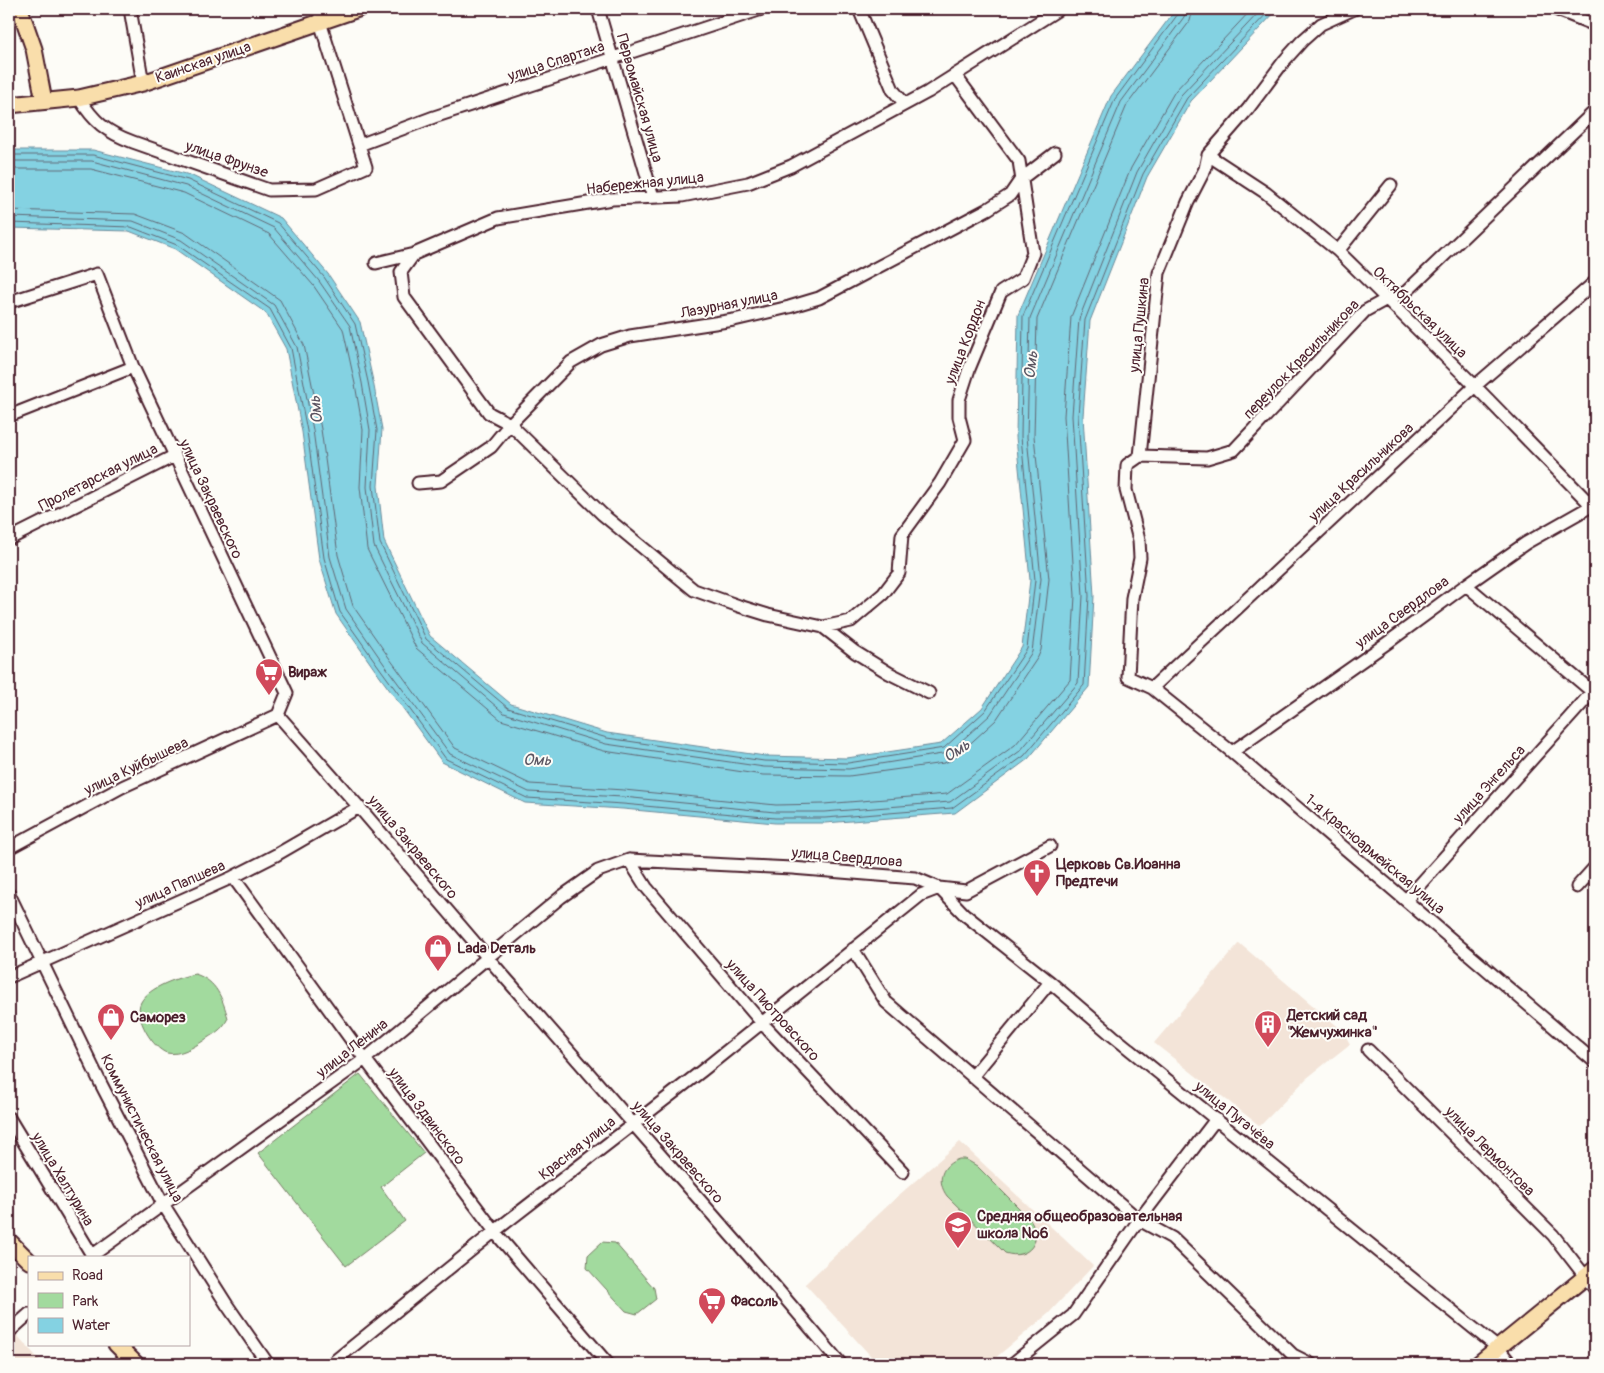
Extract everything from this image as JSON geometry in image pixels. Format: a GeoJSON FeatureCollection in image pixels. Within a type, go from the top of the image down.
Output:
{"type":"FeatureCollection","features":[{"type":"Feature","properties":{"kind":"main road"},"geometry":{"type":"LineString","coordinates":[[20,9],[34,49],[44,101]]}},
{"type":"Feature","properties":{"kind":"main road","name":"Каинская улица"},"geometry":{"type":"LineString","coordinates":[[9,105],[79,98],[143,83],[320,15],[358,9]]}},
{"type":"Feature","properties":{"kind":"main road"},"geometry":{"type":"LineString","coordinates":[[9,1241],[28,1260]]}},
{"type":"Feature","properties":{"kind":"main road"},"geometry":{"type":"LineString","coordinates":[[1478,1364],[1592,1279]]}},
{"type":"Feature","properties":{"kind":"main road"},"geometry":{"type":"LineString","coordinates":[[118,1346],[136,1364]]}},
{"type":"Feature","properties":{"kind":"street"},"geometry":{"type":"LineString","coordinates":[[130,9],[143,83]]}},
{"type":"Feature","properties":{"kind":"street","name":"Первомайская улица"},"geometry":{"type":"LineString","coordinates":[[598,9],[653,197]]}},
{"type":"Feature","properties":{"kind":"street","name":"улица Спартака"},"geometry":{"type":"LineString","coordinates":[[360,145],[434,117],[762,9]]}},
{"type":"Feature","properties":{"kind":"street"},"geometry":{"type":"LineString","coordinates":[[859,9],[893,90],[904,104]]}},
{"type":"Feature","properties":{"kind":"street","name":"Набережная улица"},"geometry":{"type":"LineString","coordinates":[[376,263],[414,254],[498,218],[612,199],[682,196],[748,183],[791,166],[928,92],[1059,9]]}},
{"type":"Feature","properties":{"kind":"street","name":"улица Пушкина"},"geometry":{"type":"LineString","coordinates":[[1140,456],[1159,273],[1188,202],[1204,170],[1208,155],[1248,109],[1284,61],[1302,41],[1321,24],[1354,9]]}},
{"type":"Feature","properties":{"kind":"street"},"geometry":{"type":"LineString","coordinates":[[1554,9],[1595,26]]}},
{"type":"Feature","properties":{"kind":"street","name":"улица Фрунзе"},"geometry":{"type":"LineString","coordinates":[[79,98],[90,116],[113,134],[269,190],[316,189],[366,166],[320,15]]}},
{"type":"Feature","properties":{"kind":"street","name":"улица Кордон"},"geometry":{"type":"LineString","coordinates":[[823,627],[850,621],[882,594],[899,573],[902,535],[940,483],[965,440],[959,417],[959,400],[969,369],[1001,292],[1023,278],[1033,253],[1018,162],[955,75]]}},
{"type":"Feature","properties":{"kind":"street","name":"переулок Красильникова"},"geometry":{"type":"LineString","coordinates":[[1140,456],[1207,458],[1234,450],[1365,311],[1385,300],[1406,292],[1595,111]]}},
{"type":"Feature","properties":{"kind":"street","name":"Лазурная улица"},"geometry":{"type":"LineString","coordinates":[[418,483],[441,481],[491,447],[510,424],[571,362],[601,345],[630,336],[734,320],[819,298],[988,210],[1010,194],[1022,179],[1055,153]]}},
{"type":"Feature","properties":{"kind":"street","name":"Октябрьская улица"},"geometry":{"type":"LineString","coordinates":[[1208,155],[1266,193],[1338,251],[1385,300],[1475,386],[1595,507]]}},
{"type":"Feature","properties":{"kind":"street"},"geometry":{"type":"LineString","coordinates":[[1338,251],[1391,185]]}},
{"type":"Feature","properties":{"kind":"street"},"geometry":{"type":"LineString","coordinates":[[414,254],[402,272],[404,297],[489,413],[510,424],[602,514],[694,590],[768,615],[823,627],[855,652],[929,693]]}},
{"type":"Feature","properties":{"kind":"street","name":"улица Закраевского"},"geometry":{"type":"LineString","coordinates":[[9,302],[97,274],[133,367],[287,693],[278,715],[762,1270],[841,1364]]}},
{"type":"Feature","properties":{"kind":"street","name":"улица Красильникова"},"geometry":{"type":"LineString","coordinates":[[1152,688],[1475,386],[1595,282]]}},
{"type":"Feature","properties":{"kind":"street"},"geometry":{"type":"LineString","coordinates":[[9,416],[133,367]]}},
{"type":"Feature","properties":{"kind":"street","name":"Пролетарская улица"},"geometry":{"type":"LineString","coordinates":[[9,539],[174,456]]}},
{"type":"Feature","properties":{"kind":"street","name":"1-я Красноармейская улица"},"geometry":{"type":"LineString","coordinates":[[1140,456],[1127,465],[1126,474],[1126,490],[1136,525],[1140,549],[1132,598],[1128,677],[1152,688],[1232,752],[1595,1062]]}},
{"type":"Feature","properties":{"kind":"street","name":"улица Свердлова"},"geometry":{"type":"LineString","coordinates":[[1232,752],[1526,543],[1595,507]]}},
{"type":"Feature","properties":{"kind":"street"},"geometry":{"type":"LineString","coordinates":[[1466,584],[1594,691]]}},
{"type":"Feature","properties":{"kind":"street","name":"улица Энгельса"},"geometry":{"type":"LineString","coordinates":[[1406,900],[1594,691]]}},
{"type":"Feature","properties":{"kind":"street","name":"улица Куйбышева"},"geometry":{"type":"LineString","coordinates":[[9,848],[122,787],[278,715]]}},
{"type":"Feature","properties":{"kind":"street","name":"улица Папшева"},"geometry":{"type":"LineString","coordinates":[[9,978],[233,877],[276,855],[359,806]]}},
{"type":"Feature","properties":{"kind":"street","name":"улица Свердлова"},"geometry":{"type":"LineString","coordinates":[[629,860],[792,868],[906,877],[915,878],[939,888],[966,891],[1050,846]]}},
{"type":"Feature","properties":{"kind":"street","name":"улица Ленина"},"geometry":{"type":"LineString","coordinates":[[91,1256],[365,1059],[561,897],[598,871],[629,860]]}},
{"type":"Feature","properties":{"kind":"street","name":"улица Пиотровского"},"geometry":{"type":"LineString","coordinates":[[629,860],[646,887],[762,1023],[903,1172]]}},
{"type":"Feature","properties":{"kind":"street"},"geometry":{"type":"LineString","coordinates":[[1577,887],[1595,867]]}},
{"type":"Feature","properties":{"kind":"street","name":"улица Здвинского"},"geometry":{"type":"LineString","coordinates":[[233,877],[365,1059],[495,1231],[608,1364]]}},
{"type":"Feature","properties":{"kind":"street","name":"Красная улица"},"geometry":{"type":"LineString","coordinates":[[331,1364],[495,1231],[762,1023],[921,895],[939,888]]}},
{"type":"Feature","properties":{"kind":"street","name":"улица Пугачёва"},"geometry":{"type":"LineString","coordinates":[[939,888],[964,914],[1498,1348],[1511,1364]]}},
{"type":"Feature","properties":{"kind":"street","name":"Коммунистическая улица"},"geometry":{"type":"LineString","coordinates":[[9,894],[100,1082],[163,1204],[227,1305],[268,1364]]}},
{"type":"Feature","properties":{"kind":"street"},"geometry":{"type":"LineString","coordinates":[[853,949],[886,1002],[1139,1220],[1172,1238],[1293,1355],[1311,1364]]}},
{"type":"Feature","properties":{"kind":"street"},"geometry":{"type":"LineString","coordinates":[[972,1077],[1050,982]]}},
{"type":"Feature","properties":{"kind":"street","name":"улица Лермонтова"},"geometry":{"type":"LineString","coordinates":[[1368,1050],[1553,1235],[1592,1279]]}},
{"type":"Feature","properties":{"kind":"street","name":"улица Халтурина"},"geometry":{"type":"LineString","coordinates":[[9,1118],[91,1256]]}},
{"type":"Feature","properties":{"kind":"street"},"geometry":{"type":"LineString","coordinates":[[1012,1364],[1073,1315],[1139,1220],[1216,1119]]}},
{"type":"Feature","properties":{"kind":"street"},"geometry":{"type":"LineString","coordinates":[[9,1332],[28,1315]]}},
{"type":"Feature","properties":{"kind":"shaded area"},"geometry":{"type":"Polygon","coordinates":[[[1239,943],[1343,1031],[1350,1044],[1307,1078],[1260,1126],[1154,1043],[1239,943]]]}},
{"type":"Feature","properties":{"kind":"shaded area","name":"Средняя общеобразовательная школа №6"},"geometry":{"type":"Polygon","coordinates":[[[960,1142],[1093,1266],[1048,1314],[988,1364],[878,1364],[805,1284],[899,1195],[960,1142]]]}},
{"type":"Feature","properties":{"kind":"shaded area"},"geometry":{"type":"Polygon","coordinates":[[[16,1334],[43,1364],[9,1364],[9,1340],[16,1334]]]}},
{"type":"Feature","properties":{"kind":"green space"},"geometry":{"type":"Polygon","coordinates":[[[195,974],[209,981],[218,991],[228,1018],[220,1029],[195,1046],[181,1052],[167,1053],[156,1045],[146,1031],[140,1015],[139,1008],[141,1002],[157,987],[195,974]]]}},
{"type":"Feature","properties":{"kind":"green space"},"geometry":{"type":"Polygon","coordinates":[[[360,1074],[424,1153],[381,1187],[405,1221],[346,1266],[258,1153],[360,1074]]]}},
{"type":"Feature","properties":{"kind":"green space"},"geometry":{"type":"Polygon","coordinates":[[[959,1159],[965,1159],[977,1166],[1030,1219],[1034,1227],[1035,1241],[1027,1251],[1014,1255],[1005,1253],[947,1196],[942,1185],[942,1174],[948,1165],[959,1159]]]}},
{"type":"Feature","properties":{"kind":"green space"},"geometry":{"type":"Polygon","coordinates":[[[602,1242],[615,1243],[654,1288],[656,1299],[637,1314],[626,1311],[587,1268],[588,1255],[602,1242]]]}},
{"type":"Feature","properties":{"kind":"water","name":"Омь"},"geometry":{"type":"Polygon","coordinates":[[[1176,9],[1278,9],[1191,101],[1147,177],[1090,321],[1083,416],[1094,596],[1089,687],[1028,759],[955,813],[825,823],[775,823],[623,809],[525,803],[442,762],[336,614],[319,559],[302,432],[286,349],[266,313],[175,249],[129,231],[9,228],[9,150],[93,150],[190,175],[281,218],[328,274],[360,322],[382,429],[378,486],[384,541],[430,636],[511,704],[607,733],[765,756],[847,758],[941,744],[982,708],[1022,647],[1030,580],[1016,437],[1018,315],[1111,96],[1176,9]]]}},
{"type":"Feature","properties":{"kind":"place","name":"Вираж"},"geometry":{"type":"Point","coordinates":[269,696]}},
{"type":"Feature","properties":{"kind":"place","name":"Церковь Св.Иоанна Предтечи"},"geometry":{"type":"Point","coordinates":[1037,897]}},
{"type":"Feature","properties":{"kind":"place","name":"Lada Dеталь"},"geometry":{"type":"Point","coordinates":[438,972]}},
{"type":"Feature","properties":{"kind":"place","name":"Саморез"},"geometry":{"type":"Point","coordinates":[111,1041]}},
{"type":"Feature","properties":{"kind":"place","name":"Детский сад \"Жемчужинка\""},"geometry":{"type":"Point","coordinates":[1268,1048]}},
{"type":"Feature","properties":{"kind":"place","name":"Средняя общеобразовательная школа №6"},"geometry":{"type":"Point","coordinates":[958,1249]}},
{"type":"Feature","properties":{"kind":"place","name":"Фасоль"},"geometry":{"type":"Point","coordinates":[712,1325]}}]}
